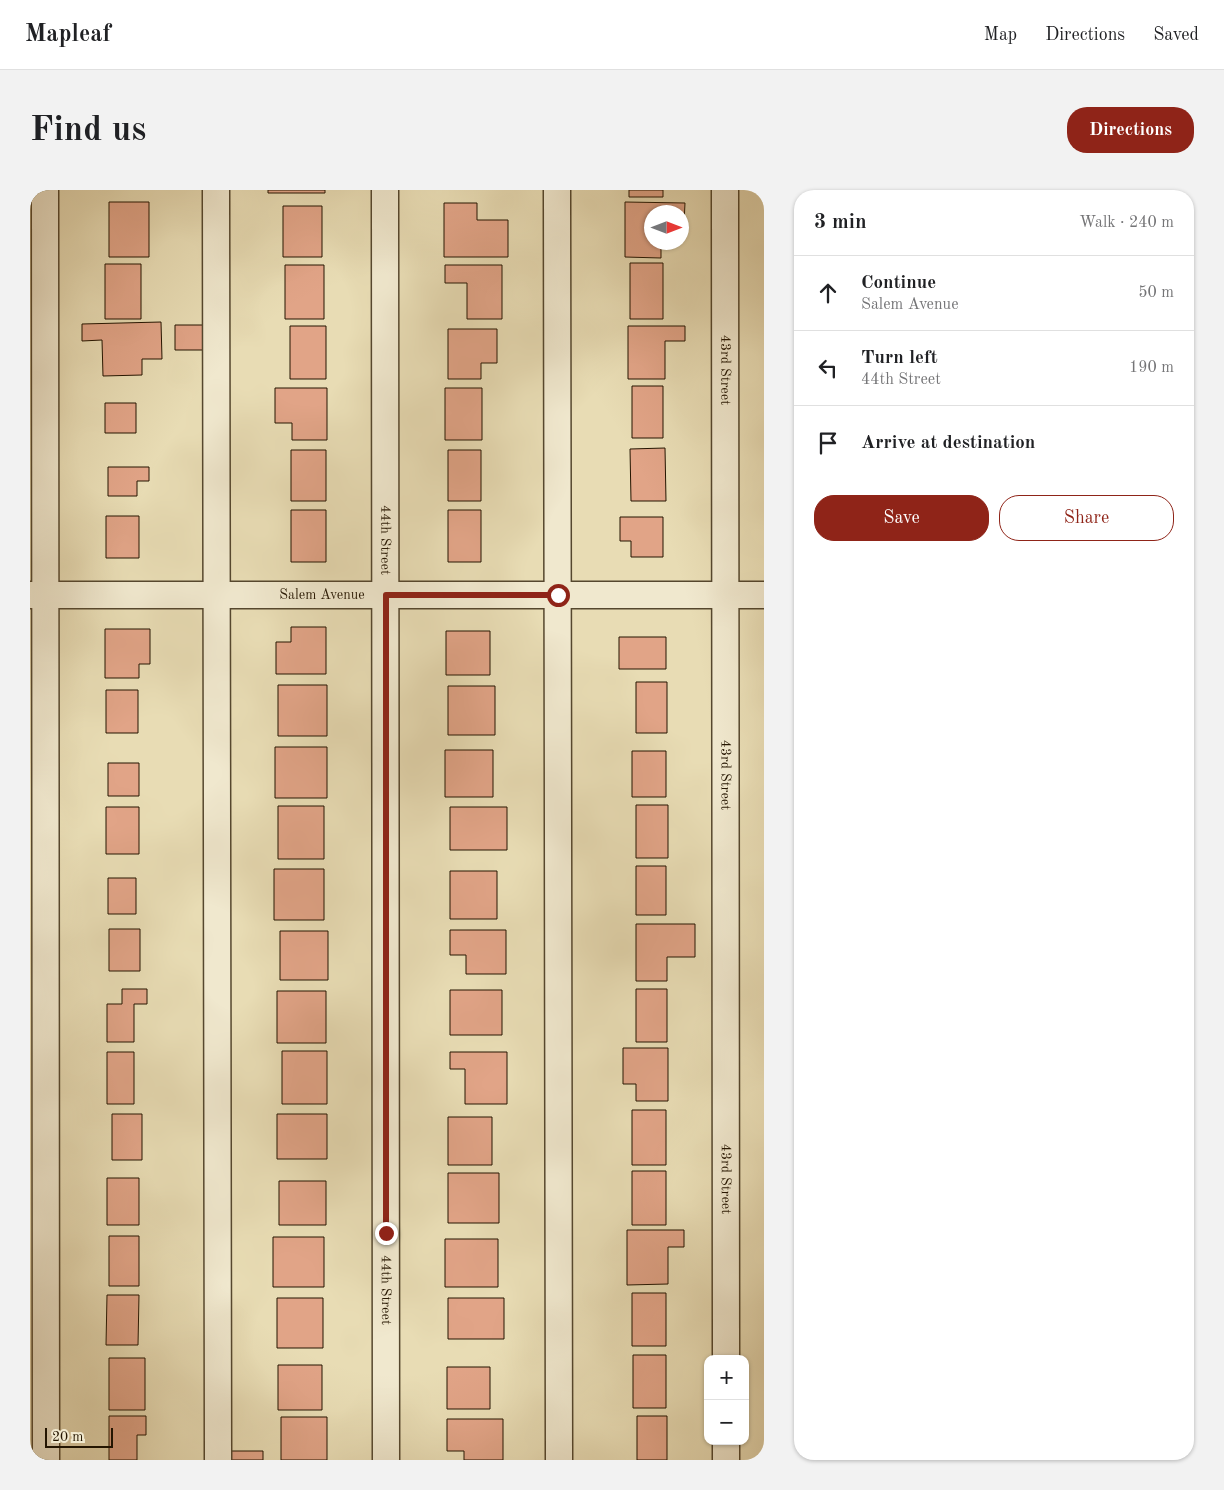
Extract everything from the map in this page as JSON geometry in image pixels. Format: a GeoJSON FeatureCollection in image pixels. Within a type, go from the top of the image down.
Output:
{"type":"FeatureCollection","features":[{"type":"Feature","properties":{"kind":"street"},"geometry":{"type":"LineString","coordinates":[[46,190],[38,595],[46,1460]]}},
{"type":"Feature","properties":{"kind":"street"},"geometry":{"type":"LineString","coordinates":[[216,190],[218,1460]]}},
{"type":"Feature","properties":{"kind":"street","name":"44th Street"},"geometry":{"type":"LineString","coordinates":[[385,190],[386,1460]]}},
{"type":"Feature","properties":{"kind":"street"},"geometry":{"type":"LineString","coordinates":[[557,190],[559,1460]]}},
{"type":"Feature","properties":{"kind":"street","name":"43rd Street"},"geometry":{"type":"LineString","coordinates":[[725,190],[726,1355]]}},
{"type":"Feature","properties":{"kind":"street","name":"Salem Avenue"},"geometry":{"type":"LineString","coordinates":[[38,595],[764,595]]}},
{"type":"Feature","properties":{"kind":"street"},"geometry":{"type":"LineString","coordinates":[[726,1445],[726,1460]]}},
{"type":"Feature","properties":{"kind":"building"},"geometry":{"type":"Polygon","coordinates":[[[268,190],[325,190],[325,193],[268,193],[268,190]]]}},
{"type":"Feature","properties":{"kind":"building"},"geometry":{"type":"Polygon","coordinates":[[[629,190],[663,190],[663,197],[629,197],[629,190]]]}},
{"type":"Feature","properties":{"kind":"building"},"geometry":{"type":"Polygon","coordinates":[[[109,202],[149,202],[149,257],[109,257],[109,202]]]}},
{"type":"Feature","properties":{"kind":"building"},"geometry":{"type":"Polygon","coordinates":[[[625,202],[685,203],[685,205],[644,205],[644,250],[661,250],[661,258],[625,257],[625,202]]]}},
{"type":"Feature","properties":{"kind":"building"},"geometry":{"type":"Polygon","coordinates":[[[444,203],[477,203],[477,220],[508,220],[508,257],[444,257],[444,203]]]}},
{"type":"Feature","properties":{"kind":"building"},"geometry":{"type":"Polygon","coordinates":[[[283,206],[322,206],[322,257],[283,257],[283,206]]]}},
{"type":"Feature","properties":{"kind":"building"},"geometry":{"type":"Polygon","coordinates":[[[630,263],[663,263],[663,319],[630,319],[630,263]]]}},
{"type":"Feature","properties":{"kind":"building"},"geometry":{"type":"Polygon","coordinates":[[[105,264],[141,264],[141,319],[105,319],[105,264]]]}},
{"type":"Feature","properties":{"kind":"building"},"geometry":{"type":"Polygon","coordinates":[[[285,265],[324,265],[324,319],[285,319],[285,265]]]}},
{"type":"Feature","properties":{"kind":"building"},"geometry":{"type":"Polygon","coordinates":[[[445,265],[502,265],[502,319],[467,319],[467,283],[445,283],[445,265]]]}},
{"type":"Feature","properties":{"kind":"building"},"geometry":{"type":"Polygon","coordinates":[[[161,322],[162,359],[142,359],[142,375],[103,376],[102,340],[82,341],[82,324],[161,322]]]}},
{"type":"Feature","properties":{"kind":"building"},"geometry":{"type":"Polygon","coordinates":[[[175,325],[203,325],[203,350],[175,350],[175,325]]]}},
{"type":"Feature","properties":{"kind":"building"},"geometry":{"type":"Polygon","coordinates":[[[290,326],[326,326],[326,379],[290,379],[290,326]]]}},
{"type":"Feature","properties":{"kind":"building"},"geometry":{"type":"Polygon","coordinates":[[[628,326],[685,326],[685,341],[665,341],[665,379],[628,379],[628,326]]]}},
{"type":"Feature","properties":{"kind":"building"},"geometry":{"type":"Polygon","coordinates":[[[448,329],[497,329],[497,363],[481,363],[481,379],[448,379],[448,329]]]}},
{"type":"Feature","properties":{"kind":"building"},"geometry":{"type":"Polygon","coordinates":[[[632,386],[663,386],[663,438],[632,438],[632,386]]]}},
{"type":"Feature","properties":{"kind":"building"},"geometry":{"type":"Polygon","coordinates":[[[275,388],[327,388],[327,440],[292,440],[292,423],[275,423],[275,388]]]}},
{"type":"Feature","properties":{"kind":"building"},"geometry":{"type":"Polygon","coordinates":[[[445,388],[482,388],[482,440],[445,440],[445,388]]]}},
{"type":"Feature","properties":{"kind":"building"},"geometry":{"type":"Polygon","coordinates":[[[105,403],[136,403],[136,433],[105,433],[105,403]]]}},
{"type":"Feature","properties":{"kind":"building"},"geometry":{"type":"Polygon","coordinates":[[[665,448],[666,501],[631,501],[630,449],[665,448]]]}},
{"type":"Feature","properties":{"kind":"building"},"geometry":{"type":"Polygon","coordinates":[[[291,450],[326,450],[326,501],[291,501],[291,450]]]}},
{"type":"Feature","properties":{"kind":"building"},"geometry":{"type":"Polygon","coordinates":[[[448,450],[481,450],[481,501],[448,501],[448,450]]]}},
{"type":"Feature","properties":{"kind":"building"},"geometry":{"type":"Polygon","coordinates":[[[108,467],[149,467],[149,481],[137,481],[137,496],[108,496],[108,467]]]}},
{"type":"Feature","properties":{"kind":"building"},"geometry":{"type":"Polygon","coordinates":[[[291,510],[326,510],[326,562],[291,562],[291,510]]]}},
{"type":"Feature","properties":{"kind":"building"},"geometry":{"type":"Polygon","coordinates":[[[448,510],[481,510],[481,562],[448,562],[448,510]]]}},
{"type":"Feature","properties":{"kind":"building"},"geometry":{"type":"Polygon","coordinates":[[[106,516],[139,516],[139,558],[106,558],[106,516]]]}},
{"type":"Feature","properties":{"kind":"building"},"geometry":{"type":"Polygon","coordinates":[[[620,517],[663,517],[663,557],[631,557],[631,541],[620,541],[620,517]]]}},
{"type":"Feature","properties":{"kind":"building"},"geometry":{"type":"Polygon","coordinates":[[[291,627],[326,627],[326,674],[276,674],[276,642],[291,642],[291,627]]]}},
{"type":"Feature","properties":{"kind":"building"},"geometry":{"type":"Polygon","coordinates":[[[105,629],[150,629],[150,664],[139,664],[139,678],[105,678],[105,629]]]}},
{"type":"Feature","properties":{"kind":"building"},"geometry":{"type":"Polygon","coordinates":[[[446,631],[490,631],[490,675],[446,675],[446,631]]]}},
{"type":"Feature","properties":{"kind":"building"},"geometry":{"type":"Polygon","coordinates":[[[619,637],[666,637],[666,669],[619,669],[619,637]]]}},
{"type":"Feature","properties":{"kind":"building"},"geometry":{"type":"Polygon","coordinates":[[[636,682],[667,682],[667,733],[636,733],[636,682]]]}},
{"type":"Feature","properties":{"kind":"building"},"geometry":{"type":"Polygon","coordinates":[[[278,685],[327,685],[327,736],[278,736],[278,685]]]}},
{"type":"Feature","properties":{"kind":"building"},"geometry":{"type":"Polygon","coordinates":[[[448,686],[495,686],[495,735],[448,735],[448,686]]]}},
{"type":"Feature","properties":{"kind":"building"},"geometry":{"type":"Polygon","coordinates":[[[106,690],[138,690],[138,733],[106,733],[106,690]]]}},
{"type":"Feature","properties":{"kind":"building"},"geometry":{"type":"Polygon","coordinates":[[[275,747],[327,747],[327,798],[275,798],[275,747]]]}},
{"type":"Feature","properties":{"kind":"building"},"geometry":{"type":"Polygon","coordinates":[[[445,750],[493,750],[493,797],[445,797],[445,750]]]}},
{"type":"Feature","properties":{"kind":"building"},"geometry":{"type":"Polygon","coordinates":[[[632,751],[666,751],[666,797],[632,797],[632,751]]]}},
{"type":"Feature","properties":{"kind":"building"},"geometry":{"type":"Polygon","coordinates":[[[108,763],[139,763],[139,796],[108,796],[108,763]]]}},
{"type":"Feature","properties":{"kind":"building"},"geometry":{"type":"Polygon","coordinates":[[[636,805],[668,805],[668,858],[636,858],[636,805]]]}},
{"type":"Feature","properties":{"kind":"building"},"geometry":{"type":"Polygon","coordinates":[[[278,806],[324,806],[324,859],[278,859],[278,806]]]}},
{"type":"Feature","properties":{"kind":"building"},"geometry":{"type":"Polygon","coordinates":[[[106,807],[139,807],[139,854],[106,854],[106,807]]]}},
{"type":"Feature","properties":{"kind":"building"},"geometry":{"type":"Polygon","coordinates":[[[450,807],[507,807],[507,850],[450,850],[450,807]]]}},
{"type":"Feature","properties":{"kind":"building"},"geometry":{"type":"Polygon","coordinates":[[[636,866],[666,866],[666,915],[636,915],[636,866]]]}},
{"type":"Feature","properties":{"kind":"building"},"geometry":{"type":"Polygon","coordinates":[[[274,869],[324,869],[324,920],[274,920],[274,869]]]}},
{"type":"Feature","properties":{"kind":"building"},"geometry":{"type":"Polygon","coordinates":[[[450,871],[497,871],[497,919],[450,919],[450,871]]]}},
{"type":"Feature","properties":{"kind":"building"},"geometry":{"type":"Polygon","coordinates":[[[108,878],[136,878],[136,914],[108,914],[108,878]]]}},
{"type":"Feature","properties":{"kind":"building"},"geometry":{"type":"Polygon","coordinates":[[[636,924],[695,924],[695,957],[667,957],[667,981],[636,981],[636,924]]]}},
{"type":"Feature","properties":{"kind":"building"},"geometry":{"type":"Polygon","coordinates":[[[109,929],[140,929],[140,971],[109,971],[109,929]]]}},
{"type":"Feature","properties":{"kind":"building"},"geometry":{"type":"Polygon","coordinates":[[[450,930],[506,930],[506,974],[466,974],[466,955],[450,955],[450,930]]]}},
{"type":"Feature","properties":{"kind":"building"},"geometry":{"type":"Polygon","coordinates":[[[280,931],[328,931],[328,980],[280,980],[280,931]]]}},
{"type":"Feature","properties":{"kind":"building"},"geometry":{"type":"Polygon","coordinates":[[[122,989],[147,989],[147,1004],[134,1004],[134,1042],[107,1042],[107,1004],[122,1004],[122,989]]]}},
{"type":"Feature","properties":{"kind":"building"},"geometry":{"type":"Polygon","coordinates":[[[636,989],[667,989],[667,1042],[636,1042],[636,989]]]}},
{"type":"Feature","properties":{"kind":"building"},"geometry":{"type":"Polygon","coordinates":[[[450,990],[502,990],[502,1035],[450,1035],[450,990]]]}},
{"type":"Feature","properties":{"kind":"building"},"geometry":{"type":"Polygon","coordinates":[[[277,991],[326,991],[326,1043],[277,1043],[277,991]]]}},
{"type":"Feature","properties":{"kind":"building"},"geometry":{"type":"Polygon","coordinates":[[[623,1048],[668,1048],[668,1101],[636,1101],[636,1084],[623,1084],[623,1048]]]}},
{"type":"Feature","properties":{"kind":"building"},"geometry":{"type":"Polygon","coordinates":[[[282,1051],[327,1051],[327,1104],[282,1104],[282,1051]]]}},
{"type":"Feature","properties":{"kind":"building"},"geometry":{"type":"Polygon","coordinates":[[[107,1052],[134,1052],[134,1104],[107,1104],[107,1052]]]}},
{"type":"Feature","properties":{"kind":"building"},"geometry":{"type":"Polygon","coordinates":[[[450,1052],[507,1052],[507,1104],[465,1104],[465,1069],[450,1069],[450,1052]]]}},
{"type":"Feature","properties":{"kind":"building"},"geometry":{"type":"Polygon","coordinates":[[[632,1110],[666,1110],[666,1165],[632,1165],[632,1110]]]}},
{"type":"Feature","properties":{"kind":"building"},"geometry":{"type":"Polygon","coordinates":[[[112,1114],[142,1114],[142,1160],[112,1160],[112,1114]]]}},
{"type":"Feature","properties":{"kind":"building"},"geometry":{"type":"Polygon","coordinates":[[[277,1114],[327,1114],[327,1159],[277,1159],[277,1114]]]}},
{"type":"Feature","properties":{"kind":"building"},"geometry":{"type":"Polygon","coordinates":[[[448,1117],[492,1117],[492,1165],[448,1165],[448,1117]]]}},
{"type":"Feature","properties":{"kind":"building"},"geometry":{"type":"Polygon","coordinates":[[[632,1171],[666,1171],[666,1225],[632,1225],[632,1171]]]}},
{"type":"Feature","properties":{"kind":"building"},"geometry":{"type":"Polygon","coordinates":[[[448,1173],[499,1173],[499,1223],[448,1223],[448,1173]]]}},
{"type":"Feature","properties":{"kind":"building"},"geometry":{"type":"Polygon","coordinates":[[[107,1178],[139,1178],[139,1225],[107,1225],[107,1178]]]}},
{"type":"Feature","properties":{"kind":"building"},"geometry":{"type":"Polygon","coordinates":[[[279,1181],[326,1181],[326,1225],[279,1225],[279,1181]]]}},
{"type":"Feature","properties":{"kind":"building"},"geometry":{"type":"Polygon","coordinates":[[[627,1230],[684,1230],[684,1247],[668,1247],[668,1284],[627,1285],[627,1230]]]}},
{"type":"Feature","properties":{"kind":"building"},"geometry":{"type":"Polygon","coordinates":[[[109,1236],[139,1236],[139,1286],[109,1286],[109,1236]]]}},
{"type":"Feature","properties":{"kind":"building"},"geometry":{"type":"Polygon","coordinates":[[[273,1237],[324,1237],[324,1287],[273,1287],[273,1237]]]}},
{"type":"Feature","properties":{"kind":"building"},"geometry":{"type":"Polygon","coordinates":[[[445,1239],[498,1239],[498,1287],[445,1287],[445,1239]]]}},
{"type":"Feature","properties":{"kind":"building"},"geometry":{"type":"Polygon","coordinates":[[[632,1293],[666,1293],[666,1346],[632,1346],[632,1293]]]}},
{"type":"Feature","properties":{"kind":"building"},"geometry":{"type":"Polygon","coordinates":[[[107,1295],[139,1295],[138,1345],[106,1345],[107,1295]]]}},
{"type":"Feature","properties":{"kind":"building"},"geometry":{"type":"Polygon","coordinates":[[[277,1298],[323,1298],[323,1348],[277,1348],[277,1298]]]}},
{"type":"Feature","properties":{"kind":"building"},"geometry":{"type":"Polygon","coordinates":[[[448,1298],[504,1298],[504,1339],[448,1339],[448,1298]]]}},
{"type":"Feature","properties":{"kind":"building"},"geometry":{"type":"Polygon","coordinates":[[[633,1355],[666,1355],[666,1408],[633,1408],[633,1355]]]}},
{"type":"Feature","properties":{"kind":"building"},"geometry":{"type":"Polygon","coordinates":[[[109,1358],[145,1358],[145,1410],[109,1410],[109,1358]]]}},
{"type":"Feature","properties":{"kind":"building"},"geometry":{"type":"Polygon","coordinates":[[[278,1365],[322,1365],[322,1410],[278,1410],[278,1365]]]}},
{"type":"Feature","properties":{"kind":"building"},"geometry":{"type":"Polygon","coordinates":[[[447,1367],[490,1367],[490,1409],[447,1409],[447,1367]]]}},
{"type":"Feature","properties":{"kind":"building"},"geometry":{"type":"Polygon","coordinates":[[[109,1416],[146,1416],[146,1435],[137,1435],[137,1460],[109,1460],[109,1416]]]}},
{"type":"Feature","properties":{"kind":"building"},"geometry":{"type":"Polygon","coordinates":[[[637,1416],[667,1416],[667,1460],[637,1460],[637,1416]]]}},
{"type":"Feature","properties":{"kind":"building"},"geometry":{"type":"Polygon","coordinates":[[[281,1417],[327,1417],[327,1460],[281,1460],[281,1417]]]}},
{"type":"Feature","properties":{"kind":"building"},"geometry":{"type":"Polygon","coordinates":[[[447,1419],[503,1419],[503,1460],[464,1460],[464,1451],[447,1451],[447,1419]]]}},
{"type":"Feature","properties":{"kind":"building"},"geometry":{"type":"Polygon","coordinates":[[[229,1451],[263,1451],[263,1460],[229,1460],[229,1451]]]}},
{"type":"Feature","properties":{"kind":"route"},"geometry":{"type":"LineString","coordinates":[[386,1233],[386,595],[558,595]]}}]}
